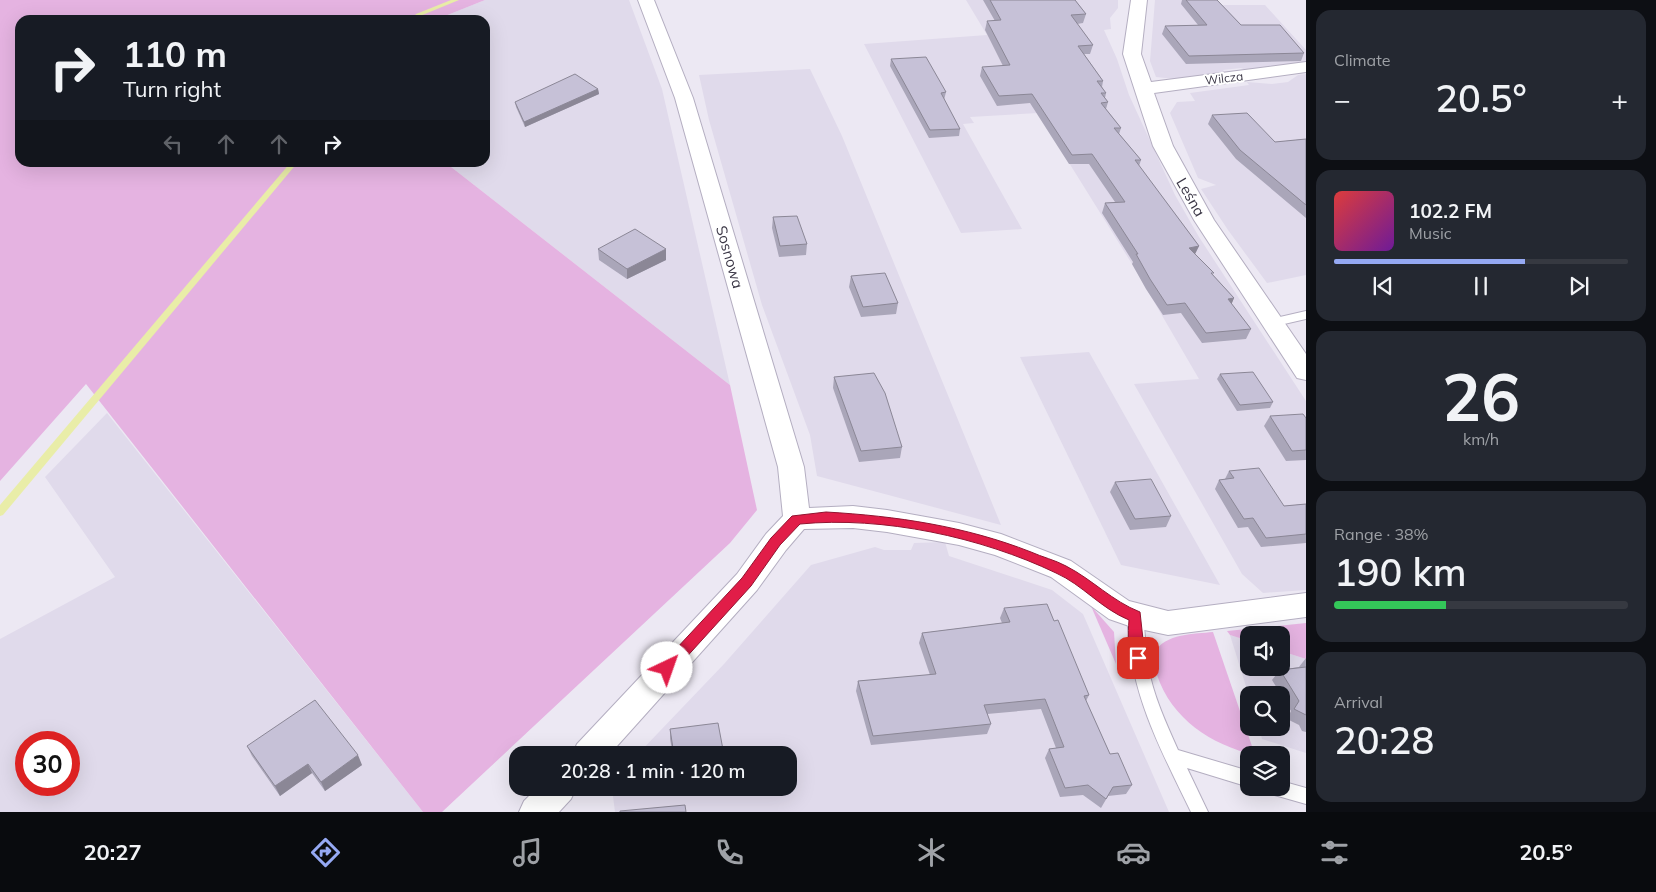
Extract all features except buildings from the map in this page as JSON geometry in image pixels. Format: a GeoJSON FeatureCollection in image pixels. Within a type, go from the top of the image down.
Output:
{"type":"FeatureCollection","features":[{"type":"Feature","properties":{"kind":"street","name":"Sosnowa"},"geometry":{"type":"LineString","coordinates":[[646,0],[684,98],[791,467],[797,519]]}},
{"type":"Feature","properties":{"kind":"street","name":"Leśna"},"geometry":{"type":"LineString","coordinates":[[1139,0],[1132,54],[1162,146],[1204,220],[1271,323],[1306,372]]}},
{"type":"Feature","properties":{"kind":"street","name":"Wilcza"},"geometry":{"type":"LineString","coordinates":[[1142,89],[1306,67]]}},
{"type":"Feature","properties":{"kind":"street"},"geometry":{"type":"LineString","coordinates":[[596,746],[746,582],[776,542],[797,519],[826,516],[887,520],[959,534],[1001,546],[1061,569],[1113,606],[1135,616],[1168,623],[1306,606]]}},
{"type":"Feature","properties":{"kind":"street"},"geometry":{"type":"LineString","coordinates":[[536,812],[551,796]]}},
{"type":"Feature","properties":{"kind":"lane"},"geometry":{"type":"LineString","coordinates":[[1271,323],[1306,315]]}},
{"type":"Feature","properties":{"kind":"lane"},"geometry":{"type":"LineString","coordinates":[[1135,616],[1135,642],[1144,688],[1173,756],[1200,812]]}},
{"type":"Feature","properties":{"kind":"lane"},"geometry":{"type":"LineString","coordinates":[[1173,756],[1240,776]]}},
{"type":"Feature","properties":{"kind":"lane"},"geometry":{"type":"LineString","coordinates":[[1290,792],[1306,796]]}},
{"type":"Feature","properties":{"kind":"shaded area"},"geometry":{"type":"Polygon","coordinates":[[[0,0],[485,0],[448,15],[15,15],[15,167],[451,167],[730,385],[757,510],[730,543],[513,746],[509,746],[509,749],[442,812],[423,812],[86,384],[0,481],[0,0]]]}},
{"type":"Feature","properties":{"kind":"shaded area"},"geometry":{"type":"Polygon","coordinates":[[[485,0],[629,0],[662,89],[730,385],[451,167],[490,167],[490,15],[448,15],[485,0]]]}},
{"type":"Feature","properties":{"kind":"shaded area"},"geometry":{"type":"Polygon","coordinates":[[[966,0],[1118,0],[1118,8],[1110,18],[1111,29],[1104,30],[1117,59],[1129,95],[1175,195],[1199,237],[1306,401],[1306,590],[1263,593],[1242,574],[1134,384],[1199,379],[1132,264],[1038,113],[970,117],[974,123],[963,124],[1022,229],[961,233],[864,44],[987,35],[966,0]]]}},
{"type":"Feature","properties":{"kind":"shaded area"},"geometry":{"type":"Polygon","coordinates":[[[1155,0],[1212,0],[1216,5],[1265,5],[1306,50],[1306,63],[1249,71],[1241,68],[1223,70],[1226,74],[1175,79],[1156,77],[1150,61],[1155,0]]]}},
{"type":"Feature","properties":{"kind":"shaded area"},"geometry":{"type":"Polygon","coordinates":[[[810,69],[842,136],[1001,525],[817,476],[810,435],[762,305],[709,120],[699,75],[810,69]]]}},
{"type":"Feature","properties":{"kind":"shaded area"},"geometry":{"type":"Polygon","coordinates":[[[1306,74],[1306,275],[1267,283],[1201,189],[1216,185],[1198,178],[1170,113],[1177,102],[1195,101],[1190,93],[1249,85],[1247,82],[1272,84],[1288,82],[1298,75],[1306,74]]]}},
{"type":"Feature","properties":{"kind":"shaded area"},"geometry":{"type":"Polygon","coordinates":[[[1089,352],[1220,585],[1121,565],[1020,357],[1089,352]]]}},
{"type":"Feature","properties":{"kind":"shaded area"},"geometry":{"type":"Polygon","coordinates":[[[107,413],[423,812],[0,812],[0,639],[115,577],[45,477],[107,413]]]}},
{"type":"Feature","properties":{"kind":"shaded area"},"geometry":{"type":"Polygon","coordinates":[[[945,542],[949,556],[1052,590],[1083,614],[1169,812],[615,812],[613,796],[797,796],[797,746],[646,746],[724,664],[811,565],[875,547],[884,550],[911,550],[914,543],[945,542]]]}},
{"type":"Feature","properties":{"kind":"shaded area"},"geometry":{"type":"Polygon","coordinates":[[[1091,606],[1114,632],[1116,664],[1091,606]]]}},
{"type":"Feature","properties":{"kind":"shaded area"},"geometry":{"type":"Polygon","coordinates":[[[1306,623],[1306,659],[1290,654],[1290,626],[1276,626],[1306,623]]]}},
{"type":"Feature","properties":{"kind":"shaded area"},"geometry":{"type":"Polygon","coordinates":[[[1240,630],[1240,638],[1230,635],[1227,631],[1240,630]]]}},
{"type":"Feature","properties":{"kind":"shaded area"},"geometry":{"type":"Polygon","coordinates":[[[1213,632],[1240,711],[1240,736],[1249,736],[1252,746],[1240,746],[1240,750],[1208,737],[1183,717],[1163,690],[1155,669],[1153,655],[1159,646],[1165,642],[1189,634],[1213,632]]]}},
{"type":"Feature","properties":{"kind":"shaded area"},"geometry":{"type":"Polygon","coordinates":[[[1230,635],[1240,638],[1240,667],[1230,635]]]}},
{"type":"Feature","properties":{"kind":"shaded area"},"geometry":{"type":"Polygon","coordinates":[[[1290,654],[1306,659],[1306,753],[1290,748],[1290,746],[1262,739],[1261,736],[1290,736],[1290,686],[1246,686],[1243,676],[1290,676],[1290,654]]]}},
{"type":"Feature","properties":{"kind":"waterway"},"geometry":{"type":"LineString","coordinates":[[418,15],[456,0]]}},
{"type":"Feature","properties":{"kind":"waterway"},"geometry":{"type":"LineString","coordinates":[[0,512],[291,167]]}},
{"type":"Feature","properties":{"kind":"route"},"geometry":{"type":"LineString","coordinates":[[667,668],[746,582],[776,542],[797,519],[826,516],[887,520],[959,534],[1032,556],[1061,569],[1084,584],[1100,598],[1119,610],[1135,616],[1135,642],[1138,658]]}}]}
